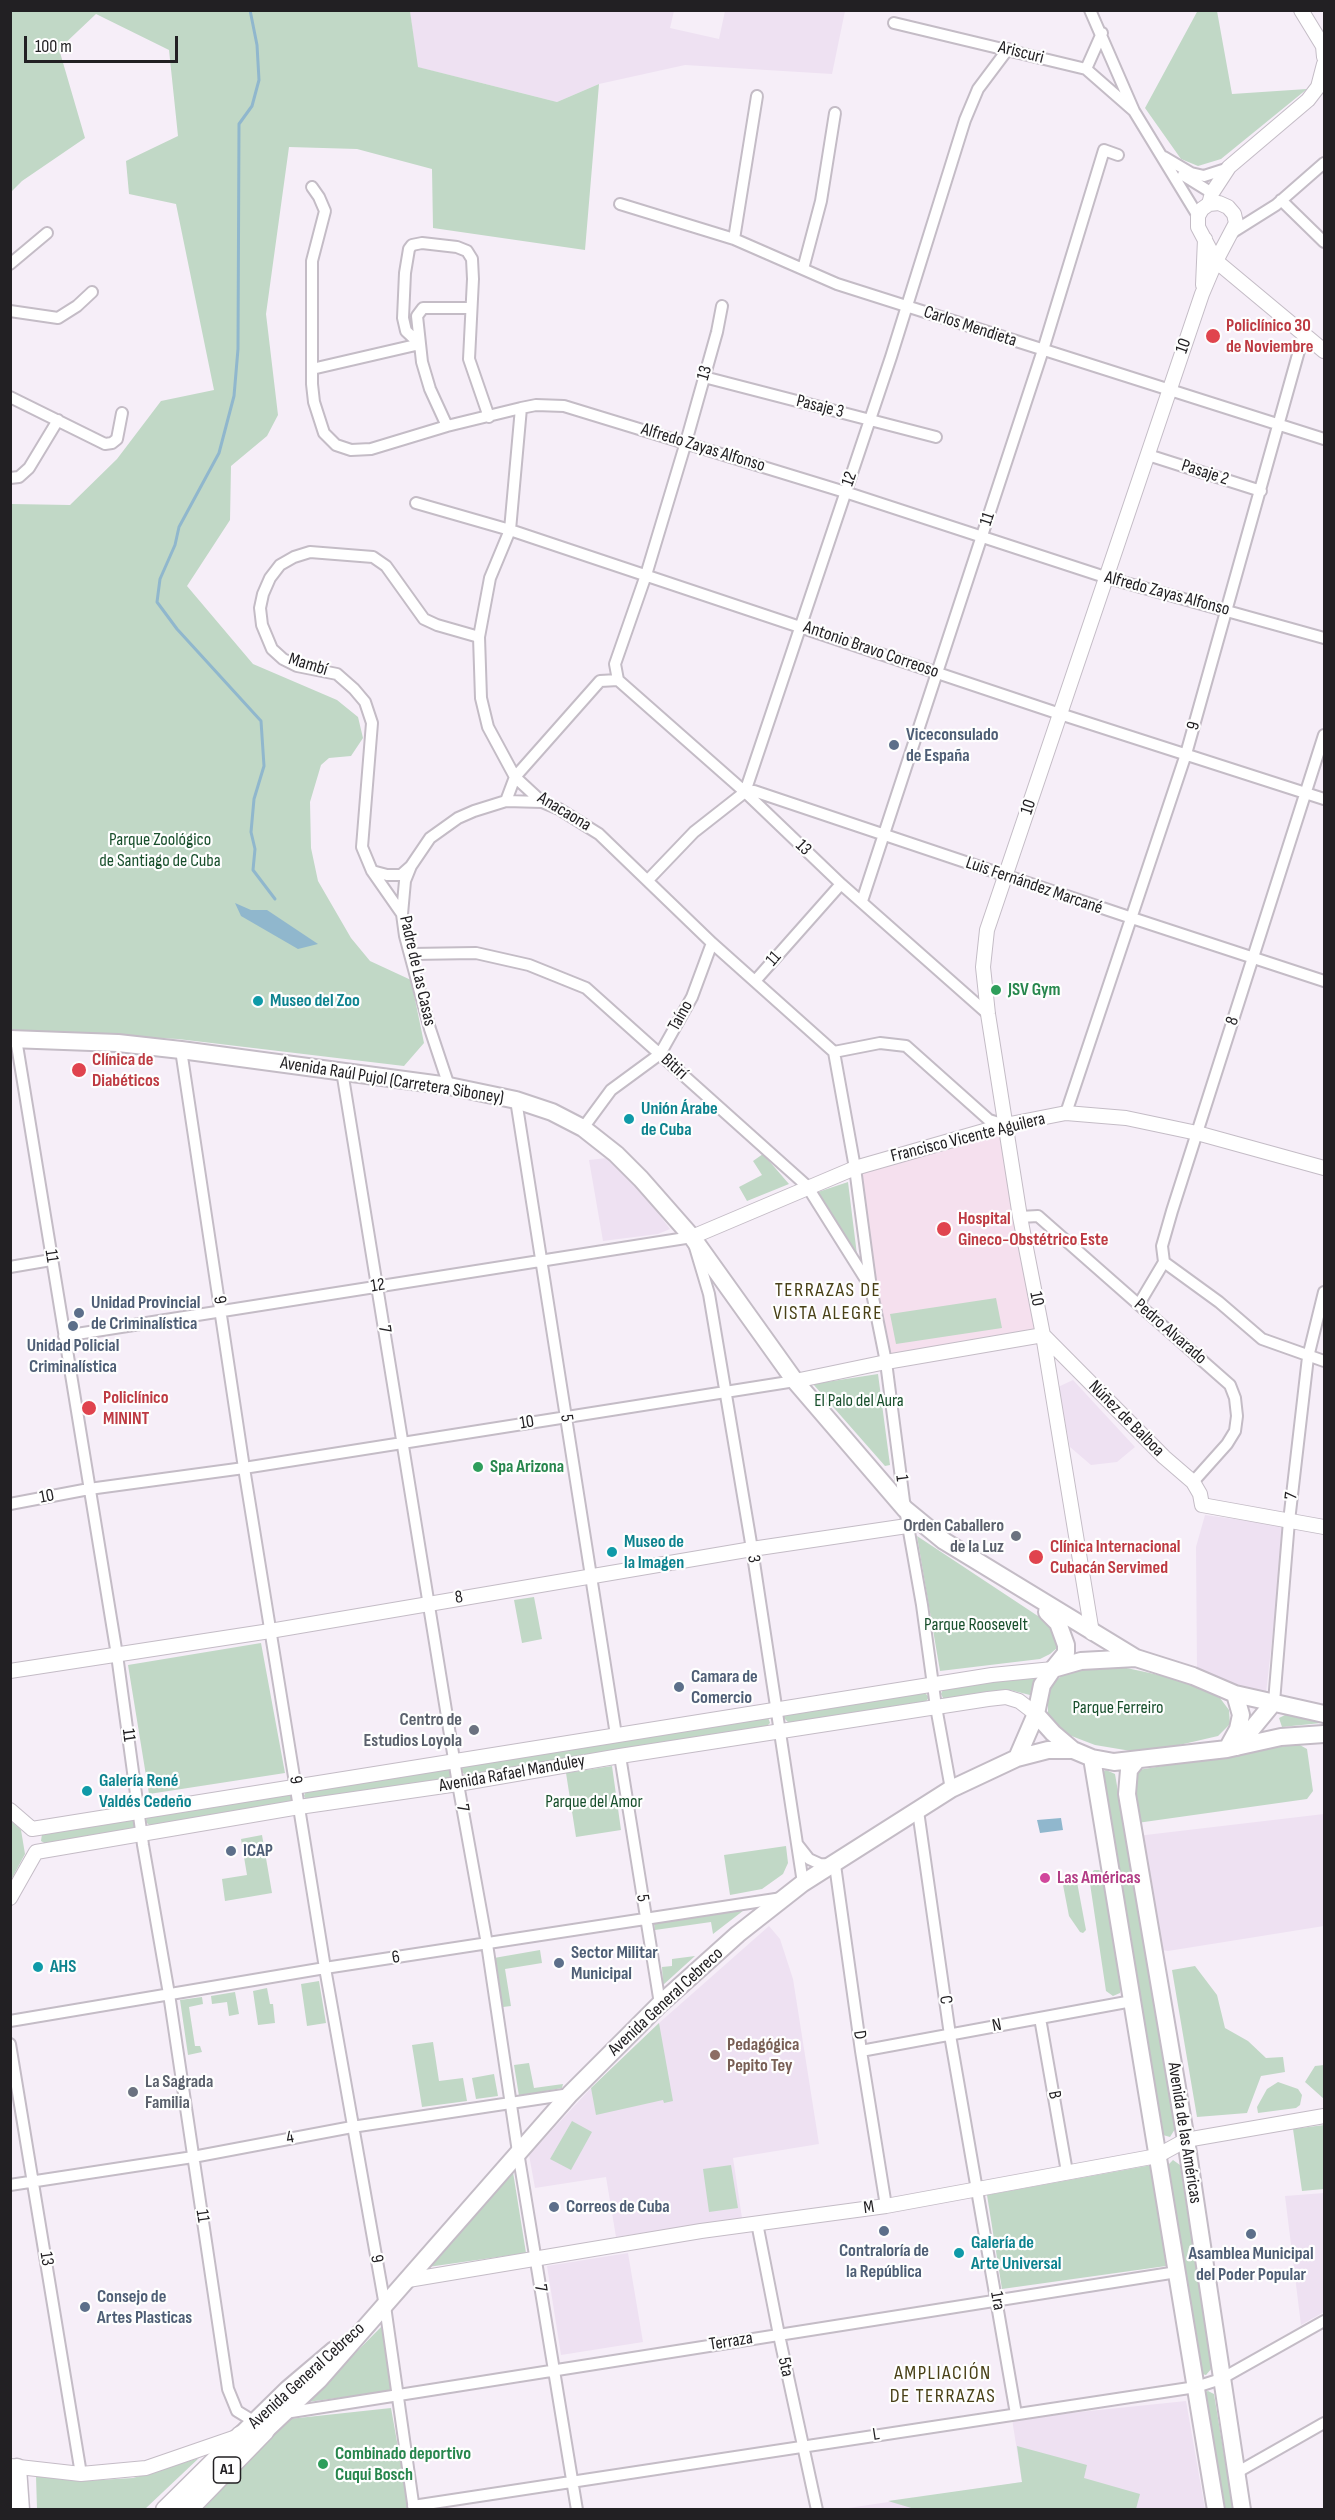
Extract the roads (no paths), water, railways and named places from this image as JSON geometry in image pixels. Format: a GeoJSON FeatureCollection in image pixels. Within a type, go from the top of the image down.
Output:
{"type":"FeatureCollection","features":[{"type":"Feature","properties":{"kind":"highway","name":"A1"},"geometry":{"type":"LineString","coordinates":[[188,2510],[260,2426]]}},
{"type":"Feature","properties":{"kind":"highway","name":"A1"},"geometry":{"type":"LineString","coordinates":[[165,2510],[241,2435]]}},
{"type":"Feature","properties":{"kind":"highway"},"geometry":{"type":"LineString","coordinates":[[14,2467],[20,2510]]}},
{"type":"Feature","properties":{"kind":"main road"},"geometry":{"type":"LineString","coordinates":[[1301,10],[1323,46],[1324,57]]}},
{"type":"Feature","properties":{"kind":"main road"},"geometry":{"type":"LineString","coordinates":[[1198,216],[1225,172],[1308,100],[1318,87],[1324,64]]}},
{"type":"Feature","properties":{"kind":"main road"},"geometry":{"type":"LineString","coordinates":[[1225,172],[1221,187],[1228,207],[1234,214],[1236,223],[1233,232]]}},
{"type":"Feature","properties":{"kind":"main road"},"geometry":{"type":"LineString","coordinates":[[1210,199],[1228,207]]}},
{"type":"Feature","properties":{"kind":"main road","name":"10"},"geometry":{"type":"LineString","coordinates":[[1198,216],[1198,227],[1205,237],[1202,294]]}},
{"type":"Feature","properties":{"kind":"main road","name":"10"},"geometry":{"type":"LineString","coordinates":[[1205,237],[1215,240],[1225,239],[1233,232]]}},
{"type":"Feature","properties":{"kind":"main road","name":"10"},"geometry":{"type":"LineString","coordinates":[[1092,1633],[1043,1335],[1005,1125],[988,1014],[983,967],[984,948],[987,930],[1108,578],[1202,294],[1216,261],[1233,232]]}},
{"type":"Feature","properties":{"kind":"main road"},"geometry":{"type":"LineString","coordinates":[[1205,237],[1216,261],[1324,351]]}},
{"type":"Feature","properties":{"kind":"main road","name":"Avenida Raúl Pujol (Carretera Siboney)"},"geometry":{"type":"LineString","coordinates":[[13,1039],[118,1043],[449,1086],[516,1100],[552,1112],[583,1128],[616,1154],[692,1237],[795,1381],[904,1509],[944,1541],[1136,1658]]}},
{"type":"Feature","properties":{"kind":"main road","name":"Francisco Vicente Aguilera"},"geometry":{"type":"LineString","coordinates":[[692,1237],[807,1186],[855,1168],[1005,1125],[1066,1113],[1126,1118],[1197,1133],[1324,1168]]}},
{"type":"Feature","properties":{"kind":"main road","name":"10"},"geometry":{"type":"LineString","coordinates":[[795,1381],[886,1362],[1043,1335]]}},
{"type":"Feature","properties":{"kind":"main road","name":"Núñez de Balboa"},"geometry":{"type":"LineString","coordinates":[[1043,1335],[1164,1457],[1193,1482],[1200,1494],[1202,1505],[1289,1521]]}},
{"type":"Feature","properties":{"kind":"main road"},"geometry":{"type":"LineString","coordinates":[[1289,1521],[1324,1527]]}},
{"type":"Feature","properties":{"kind":"main road","name":"8"},"geometry":{"type":"LineString","coordinates":[[10,1671],[270,1631],[752,1549],[907,1526]]}},
{"type":"Feature","properties":{"kind":"main road","name":"Avenida Raúl Pujol (Carretera Siboney)"},"geometry":{"type":"LineString","coordinates":[[1032,1596],[1058,1623],[1064,1633],[1066,1653],[1042,1685],[1036,1714]]}},
{"type":"Feature","properties":{"kind":"main road"},"geometry":{"type":"LineString","coordinates":[[1053,1669],[1081,1661],[1136,1658],[1192,1676],[1235,1694],[1324,1714]]}},
{"type":"Feature","properties":{"kind":"main road","name":"Avenida Rafael Manduley"},"geometry":{"type":"LineString","coordinates":[[32,1829],[138,1810],[932,1684],[1053,1669]]}},
{"type":"Feature","properties":{"kind":"main road"},"geometry":{"type":"LineString","coordinates":[[1232,1748],[1241,1715],[1235,1694]]}},
{"type":"Feature","properties":{"kind":"main road","name":"Avenida Rafael Manduley"},"geometry":{"type":"LineString","coordinates":[[36,1852],[299,1807],[1006,1697],[1019,1701],[1036,1714]]}},
{"type":"Feature","properties":{"kind":"main road"},"geometry":{"type":"LineString","coordinates":[[1279,1703],[1272,1725],[1281,1737]]}},
{"type":"Feature","properties":{"kind":"main road"},"geometry":{"type":"LineString","coordinates":[[1232,1748],[1279,1703]]}},
{"type":"Feature","properties":{"kind":"main road"},"geometry":{"type":"LineString","coordinates":[[1017,1758],[1036,1714],[1073,1750],[1092,1758],[1114,1762],[1232,1748],[1281,1737],[1324,1734]]}},
{"type":"Feature","properties":{"kind":"main road","name":"Avenida General Cebreco"},"geometry":{"type":"LineString","coordinates":[[14,2467],[81,2475],[146,2468],[204,2450],[285,2413],[320,2380],[570,2094],[660,2004],[782,1898],[951,1789],[1017,1758],[1048,1750],[1073,1750]]}},
{"type":"Feature","properties":{"kind":"main road","name":"Avenida de las Américas"},"geometry":{"type":"LineString","coordinates":[[1092,1758],[1216,2510]]}},
{"type":"Feature","properties":{"kind":"main road","name":"Avenida de las Américas"},"geometry":{"type":"LineString","coordinates":[[1137,1760],[1129,1770],[1127,1794],[1186,2140],[1242,2510]]}},
{"type":"Feature","properties":{"kind":"main road"},"geometry":{"type":"LineString","coordinates":[[10,1810],[32,1829],[36,1852],[10,1898]]}},
{"type":"Feature","properties":{"kind":"main road","name":"M"},"geometry":{"type":"LineString","coordinates":[[408,2280],[757,2223],[886,2206],[1157,2156],[1186,2140],[1324,2116]]}},
{"type":"Feature","properties":{"kind":"main road","name":"Avenida General Cebreco"},"geometry":{"type":"LineString","coordinates":[[260,2426],[288,2389],[380,2311]]}},
{"type":"Feature","properties":{"kind":"street"},"geometry":{"type":"LineString","coordinates":[[1095,12],[1134,111],[1198,216]]}},
{"type":"Feature","properties":{"kind":"street","name":"Ariscuri"},"geometry":{"type":"LineString","coordinates":[[894,23],[1086,69],[1134,111]]}},
{"type":"Feature","properties":{"kind":"street"},"geometry":{"type":"LineString","coordinates":[[1086,69],[1102,33]]}},
{"type":"Feature","properties":{"kind":"street","name":"12"},"geometry":{"type":"LineString","coordinates":[[745,792],[871,420],[965,120],[978,89],[1008,49]]}},
{"type":"Feature","properties":{"kind":"street"},"geometry":{"type":"LineString","coordinates":[[735,239],[758,96]]}},
{"type":"Feature","properties":{"kind":"street"},"geometry":{"type":"LineString","coordinates":[[803,269],[821,201],[835,114]]}},
{"type":"Feature","properties":{"kind":"street","name":"11"},"geometry":{"type":"LineString","coordinates":[[862,901],[1043,350],[1104,150],[1118,155]]}},
{"type":"Feature","properties":{"kind":"street"},"geometry":{"type":"LineString","coordinates":[[1161,154],[1191,173],[1204,176],[1225,172]]}},
{"type":"Feature","properties":{"kind":"street","name":"10"},"geometry":{"type":"LineString","coordinates":[[1233,232],[1281,200],[1324,163]]}},
{"type":"Feature","properties":{"kind":"street"},"geometry":{"type":"LineString","coordinates":[[1168,165],[1210,199]]}},
{"type":"Feature","properties":{"kind":"street","name":"Alfredo Zayas Alfonso"},"geometry":{"type":"LineString","coordinates":[[312,187],[325,211],[312,261],[313,393],[324,433],[336,445],[351,450],[371,449],[447,426],[521,408],[536,405],[564,406],[845,492],[1108,578],[1228,610],[1324,639]]}},
{"type":"Feature","properties":{"kind":"street"},"geometry":{"type":"LineString","coordinates":[[1281,200],[1324,242]]}},
{"type":"Feature","properties":{"kind":"street","name":"Carlos Mendieta"},"geometry":{"type":"LineString","coordinates":[[620,204],[735,239],[837,284],[1324,439]]}},
{"type":"Feature","properties":{"kind":"street"},"geometry":{"type":"LineString","coordinates":[[10,264],[47,233]]}},
{"type":"Feature","properties":{"kind":"street"},"geometry":{"type":"LineString","coordinates":[[420,344],[406,331],[403,318],[407,256],[412,246],[422,243],[450,246],[467,251],[472,259],[469,359],[489,417]]}},
{"type":"Feature","properties":{"kind":"street"},"geometry":{"type":"LineString","coordinates":[[10,311],[58,318],[77,306],[92,292]]}},
{"type":"Feature","properties":{"kind":"street","name":"13"},"geometry":{"type":"LineString","coordinates":[[722,306],[686,442],[646,575],[615,664],[618,680],[745,792],[841,884],[988,1014]]}},
{"type":"Feature","properties":{"kind":"street"},"geometry":{"type":"LineString","coordinates":[[447,426],[430,389],[422,362],[417,316],[423,308],[471,308]]}},
{"type":"Feature","properties":{"kind":"street","name":"9"},"geometry":{"type":"LineString","coordinates":[[1066,1113],[1185,754],[1228,610],[1304,333]]}},
{"type":"Feature","properties":{"kind":"street"},"geometry":{"type":"LineString","coordinates":[[312,369],[420,344]]}},
{"type":"Feature","properties":{"kind":"street","name":"Pasaje 3"},"geometry":{"type":"LineString","coordinates":[[704,377],[936,437]]}},
{"type":"Feature","properties":{"kind":"street"},"geometry":{"type":"LineString","coordinates":[[10,397],[105,444],[117,439],[122,413]]}},
{"type":"Feature","properties":{"kind":"street","name":"Anacaona"},"geometry":{"type":"LineString","coordinates":[[521,408],[510,530],[490,578],[479,637],[482,698],[488,727],[515,777],[542,802],[559,808],[599,834],[712,943],[834,1052]]}},
{"type":"Feature","properties":{"kind":"street"},"geometry":{"type":"LineString","coordinates":[[10,478],[20,477],[29,468],[58,420]]}},
{"type":"Feature","properties":{"kind":"street","name":"Pasaje 2"},"geometry":{"type":"LineString","coordinates":[[1148,455],[1261,491]]}},
{"type":"Feature","properties":{"kind":"street","name":"Antonio Bravo Correoso"},"geometry":{"type":"LineString","coordinates":[[416,503],[510,530],[1060,714],[1324,799]]}},
{"type":"Feature","properties":{"kind":"street","name":"Mambí"},"geometry":{"type":"LineString","coordinates":[[402,915],[372,871],[362,847],[372,723],[365,702],[337,674],[297,666],[283,659],[272,649],[262,625],[260,608],[263,594],[270,578],[280,565],[294,557],[310,552],[373,557],[386,566],[424,619],[437,626],[479,637]]}},
{"type":"Feature","properties":{"kind":"street"},"geometry":{"type":"LineString","coordinates":[[506,801],[515,777],[600,681],[618,680]]}},
{"type":"Feature","properties":{"kind":"street","name":"8"},"geometry":{"type":"LineString","coordinates":[[1139,1304],[1164,1262],[1162,1246],[1324,735]]}},
{"type":"Feature","properties":{"kind":"street","name":"Luis Fernández Marcané"},"geometry":{"type":"LineString","coordinates":[[745,792],[754,791],[1324,981]]}},
{"type":"Feature","properties":{"kind":"street"},"geometry":{"type":"LineString","coordinates":[[648,880],[694,832],[745,792]]}},
{"type":"Feature","properties":{"kind":"street","name":"Padre de Las Casas"},"geometry":{"type":"LineString","coordinates":[[449,1086],[430,1029],[402,915],[405,881],[411,866],[430,838],[444,827],[474,811],[506,801],[542,802]]}},
{"type":"Feature","properties":{"kind":"street"},"geometry":{"type":"LineString","coordinates":[[372,871],[387,875],[401,875],[411,866]]}},
{"type":"Feature","properties":{"kind":"street","name":"11"},"geometry":{"type":"LineString","coordinates":[[755,981],[841,884]]}},
{"type":"Feature","properties":{"kind":"street","name":"Taíno"},"geometry":{"type":"LineString","coordinates":[[583,1128],[611,1090],[660,1054],[692,997],[712,943]]}},
{"type":"Feature","properties":{"kind":"street","name":"Bitirí"},"geometry":{"type":"LineString","coordinates":[[411,954],[476,953],[529,965],[586,988],[807,1186],[871,1288]]}},
{"type":"Feature","properties":{"kind":"street","name":"11"},"geometry":{"type":"LineString","coordinates":[[13,1039],[117,1655],[138,1810],[169,1994],[228,2389],[237,2411],[260,2426]]}},
{"type":"Feature","properties":{"kind":"street"},"geometry":{"type":"LineString","coordinates":[[855,1168],[834,1052],[880,1043],[906,1046],[989,1120],[1005,1125]]}},
{"type":"Feature","properties":{"kind":"street","name":"9"},"geometry":{"type":"LineString","coordinates":[[181,1050],[270,1631],[414,2508]]}},
{"type":"Feature","properties":{"kind":"street","name":"7"},"geometry":{"type":"LineString","coordinates":[[342,1071],[454,1761],[487,1944],[535,2259],[577,2510]]}},
{"type":"Feature","properties":{"kind":"street","name":"5"},"geometry":{"type":"LineString","coordinates":[[516,1100],[616,1735]]}},
{"type":"Feature","properties":{"kind":"street","name":"1"},"geometry":{"type":"LineString","coordinates":[[855,1168],[871,1288],[886,1362],[904,1509],[922,1605],[932,1684],[951,1789]]}},
{"type":"Feature","properties":{"kind":"street","name":"Pedro Alvarado"},"geometry":{"type":"LineString","coordinates":[[1020,1217],[1038,1216],[1230,1385],[1238,1416],[1235,1431],[1227,1444],[1193,1482]]}},
{"type":"Feature","properties":{"kind":"street","name":"12"},"geometry":{"type":"LineString","coordinates":[[64,1336],[692,1237]]}},
{"type":"Feature","properties":{"kind":"street","name":"3"},"geometry":{"type":"LineString","coordinates":[[692,1237],[709,1294],[752,1549],[803,1883]]}},
{"type":"Feature","properties":{"kind":"street"},"geometry":{"type":"LineString","coordinates":[[10,1267],[51,1260]]}},
{"type":"Feature","properties":{"kind":"street"},"geometry":{"type":"LineString","coordinates":[[1164,1262],[1219,1302],[1262,1339],[1324,1361]]}},
{"type":"Feature","properties":{"kind":"street","name":"7"},"geometry":{"type":"LineString","coordinates":[[1279,1703],[1289,1521],[1308,1357],[1324,1292]]}},
{"type":"Feature","properties":{"kind":"street","name":"10"},"geometry":{"type":"LineString","coordinates":[[10,1504],[89,1489],[244,1468],[795,1381]]}},
{"type":"Feature","properties":{"kind":"street","name":"5"},"geometry":{"type":"LineString","coordinates":[[620,1756],[660,2004]]}},
{"type":"Feature","properties":{"kind":"street","name":"C"},"geometry":{"type":"LineString","coordinates":[[918,1811],[950,2035],[978,2189]]}},
{"type":"Feature","properties":{"kind":"street"},"geometry":{"type":"LineString","coordinates":[[796,1840],[802,1852],[809,1859],[820,1864],[834,1865]]}},
{"type":"Feature","properties":{"kind":"street","name":"D"},"geometry":{"type":"LineString","coordinates":[[834,1865],[886,2206]]}},
{"type":"Feature","properties":{"kind":"street","name":"6"},"geometry":{"type":"LineString","coordinates":[[10,2021],[325,1968],[782,1898]]}},
{"type":"Feature","properties":{"kind":"street","name":"N"},"geometry":{"type":"LineString","coordinates":[[861,2052],[1132,2001]]}},
{"type":"Feature","properties":{"kind":"street","name":"B"},"geometry":{"type":"LineString","coordinates":[[1040,2018],[1067,2172]]}},
{"type":"Feature","properties":{"kind":"street","name":"13"},"geometry":{"type":"LineString","coordinates":[[10,2044],[81,2475]]}},
{"type":"Feature","properties":{"kind":"street","name":"4"},"geometry":{"type":"LineString","coordinates":[[10,2185],[193,2157],[352,2127],[570,2094]]}},
{"type":"Feature","properties":{"kind":"street","name":"1ra"},"geometry":{"type":"LineString","coordinates":[[978,2189],[1016,2414]]}},
{"type":"Feature","properties":{"kind":"street","name":"5ta"},"geometry":{"type":"LineString","coordinates":[[757,2223],[778,2335],[817,2510]]}},
{"type":"Feature","properties":{"kind":"street","name":"Terraza"},"geometry":{"type":"LineString","coordinates":[[285,2413],[1177,2272]]}},
{"type":"Feature","properties":{"kind":"street","name":"L"},"geometry":{"type":"LineString","coordinates":[[414,2508],[1196,2387],[1221,2379],[1324,2321]]}},
{"type":"Feature","properties":{"kind":"street"},"geometry":{"type":"LineString","coordinates":[[1236,2473],[1324,2423]]}},
{"type":"Feature","properties":{"kind":"water"},"geometry":{"type":"Polygon","coordinates":[[[235,903],[251,910],[267,910],[318,944],[298,949],[241,916],[235,903]]]}},
{"type":"Feature","properties":{"kind":"water"},"geometry":{"type":"Polygon","coordinates":[[[1061,1818],[1063,1830],[1040,1833],[1037,1820],[1061,1818]]]}},
{"type":"Feature","properties":{"kind":"waterway"},"geometry":{"type":"LineString","coordinates":[[250,10],[257,45],[259,80],[252,106],[239,124],[238,349],[234,396],[219,453],[179,527],[175,545],[160,579],[157,602],[177,629],[261,721],[264,766],[254,799],[251,832],[255,849],[253,870],[275,899]]}},
{"type":"Feature","properties":{"kind":"place","name":"Policlínico 30 de Noviembre"},"geometry":{"type":"Point","coordinates":[1213,336]}},
{"type":"Feature","properties":{"kind":"place","name":"Viceconsulado de España"},"geometry":{"type":"Point","coordinates":[894,745]}},
{"type":"Feature","properties":{"kind":"place","name":"JSV Gym"},"geometry":{"type":"Point","coordinates":[996,990]}},
{"type":"Feature","properties":{"kind":"place","name":"Museo del Zoo"},"geometry":{"type":"Point","coordinates":[258,1001]}},
{"type":"Feature","properties":{"kind":"place","name":"Clínica de Diabéticos"},"geometry":{"type":"Point","coordinates":[79,1070]}},
{"type":"Feature","properties":{"kind":"place","name":"Unión Árabe de Cuba"},"geometry":{"type":"Point","coordinates":[629,1119]}},
{"type":"Feature","properties":{"kind":"place","name":"Hospital Gineco-Obstétrico Este"},"geometry":{"type":"Point","coordinates":[944,1229]}},
{"type":"Feature","properties":{"kind":"place","name":"Unidad Provincial de Criminalística"},"geometry":{"type":"Point","coordinates":[79,1313]}},
{"type":"Feature","properties":{"kind":"place","name":"Unidad Policial Criminalística"},"geometry":{"type":"Point","coordinates":[73,1326]}},
{"type":"Feature","properties":{"kind":"place","name":"Policlínico MININT"},"geometry":{"type":"Point","coordinates":[89,1408]}},
{"type":"Feature","properties":{"kind":"place","name":"Spa Arizona"},"geometry":{"type":"Point","coordinates":[478,1467]}},
{"type":"Feature","properties":{"kind":"place","name":"Orden Caballero de la Luz"},"geometry":{"type":"Point","coordinates":[1016,1536]}},
{"type":"Feature","properties":{"kind":"place","name":"Museo de la Imagen"},"geometry":{"type":"Point","coordinates":[612,1552]}},
{"type":"Feature","properties":{"kind":"place","name":"Clínica Internacional Cubacán Servimed"},"geometry":{"type":"Point","coordinates":[1036,1557]}},
{"type":"Feature","properties":{"kind":"place","name":"Camara de Comercio"},"geometry":{"type":"Point","coordinates":[679,1687]}},
{"type":"Feature","properties":{"kind":"place","name":"Centro de Estudios Loyola"},"geometry":{"type":"Point","coordinates":[474,1730]}},
{"type":"Feature","properties":{"kind":"place","name":"Galería René Valdés Cedeño"},"geometry":{"type":"Point","coordinates":[87,1791]}},
{"type":"Feature","properties":{"kind":"place","name":"ICAP"},"geometry":{"type":"Point","coordinates":[231,1851]}},
{"type":"Feature","properties":{"kind":"place","name":"Las Américas"},"geometry":{"type":"Point","coordinates":[1045,1878]}},
{"type":"Feature","properties":{"kind":"place","name":"Sector Militar Municipal"},"geometry":{"type":"Point","coordinates":[559,1963]}},
{"type":"Feature","properties":{"kind":"place","name":"AHS"},"geometry":{"type":"Point","coordinates":[38,1967]}},
{"type":"Feature","properties":{"kind":"place","name":"Pedagógica Pepito Tey"},"geometry":{"type":"Point","coordinates":[715,2055]}},
{"type":"Feature","properties":{"kind":"place","name":"La Sagrada Familia"},"geometry":{"type":"Point","coordinates":[133,2092]}},
{"type":"Feature","properties":{"kind":"place","name":"Correos de Cuba"},"geometry":{"type":"Point","coordinates":[554,2207]}},
{"type":"Feature","properties":{"kind":"place","name":"Contraloría de la República"},"geometry":{"type":"Point","coordinates":[884,2231]}},
{"type":"Feature","properties":{"kind":"place","name":"Asamblea Municipal del Poder Popular"},"geometry":{"type":"Point","coordinates":[1251,2234]}},
{"type":"Feature","properties":{"kind":"place","name":"Galería de Arte Universal"},"geometry":{"type":"Point","coordinates":[959,2253]}},
{"type":"Feature","properties":{"kind":"place","name":"Consejo de Artes Plasticas"},"geometry":{"type":"Point","coordinates":[85,2307]}},
{"type":"Feature","properties":{"kind":"place","name":"Combinado deportivo Cuqui Bosch"},"geometry":{"type":"Point","coordinates":[323,2464]}},
{"type":"Feature","properties":{"kind":"district","name":"TERRAZAS DE VISTA ALEGRE"},"geometry":{"type":"Point","coordinates":[828,1302]}},
{"type":"Feature","properties":{"kind":"district","name":"AMPLIACIÓN DE TERRAZAS"},"geometry":{"type":"Point","coordinates":[943,2386]}},
{"type":"Feature","properties":{"kind":"park label","name":"Parque Zoológico de Santiago de Cuba"},"geometry":{"type":"Point","coordinates":[160,850]}},
{"type":"Feature","properties":{"kind":"park label","name":"El Palo del Aura"},"geometry":{"type":"Point","coordinates":[859,1401]}},
{"type":"Feature","properties":{"kind":"park label","name":"Parque Roosevelt"},"geometry":{"type":"Point","coordinates":[976,1625]}},
{"type":"Feature","properties":{"kind":"park label","name":"Parque Ferreiro"},"geometry":{"type":"Point","coordinates":[1118,1708]}},
{"type":"Feature","properties":{"kind":"park label","name":"Parque del Amor"},"geometry":{"type":"Point","coordinates":[594,1802]}}]}
